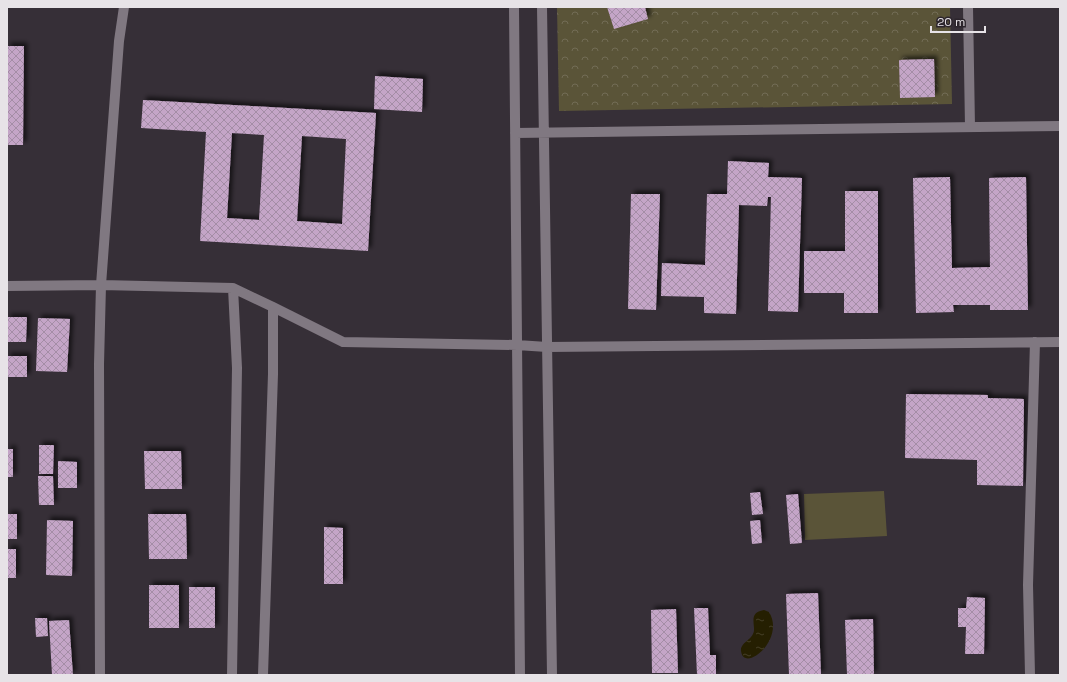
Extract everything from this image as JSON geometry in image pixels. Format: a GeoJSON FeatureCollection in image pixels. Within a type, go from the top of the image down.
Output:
{"type":"FeatureCollection","features":[{"type":"Feature","properties":{"kind":"street"},"geometry":{"type":"LineString","coordinates":[[100,675],[99,364],[101,285],[119,41],[124,7]]}},
{"type":"Feature","properties":{"kind":"street"},"geometry":{"type":"LineString","coordinates":[[514,7],[520,675]]}},
{"type":"Feature","properties":{"kind":"street"},"geometry":{"type":"LineString","coordinates":[[542,7],[552,675]]}},
{"type":"Feature","properties":{"kind":"street"},"geometry":{"type":"LineString","coordinates":[[968,7],[970,127]]}},
{"type":"Feature","properties":{"kind":"street"},"geometry":{"type":"LineString","coordinates":[[515,134],[1060,126]]}},
{"type":"Feature","properties":{"kind":"street"},"geometry":{"type":"LineString","coordinates":[[7,286],[101,285],[233,288],[343,342],[517,345],[547,347],[1060,342]]}},
{"type":"Feature","properties":{"kind":"street"},"geometry":{"type":"LineString","coordinates":[[232,675],[237,368],[233,288]]}},
{"type":"Feature","properties":{"kind":"street"},"geometry":{"type":"LineString","coordinates":[[263,675],[273,307]]}},
{"type":"Feature","properties":{"kind":"street"},"geometry":{"type":"LineString","coordinates":[[1030,675],[1028,585],[1035,342]]}},
{"type":"Feature","properties":{"kind":"green space"},"geometry":{"type":"Polygon","coordinates":[[[557,7],[950,7],[952,104],[559,111],[557,7]]]}},
{"type":"Feature","properties":{"kind":"green space"},"geometry":{"type":"Polygon","coordinates":[[[884,491],[887,536],[805,540],[804,494],[884,491]]]}},
{"type":"Feature","properties":{"kind":"water"},"geometry":{"type":"Polygon","coordinates":[[[764,610],[769,612],[773,622],[772,633],[768,642],[756,656],[749,658],[744,657],[741,648],[754,632],[754,616],[757,612],[764,610]]]}},
{"type":"Feature","properties":{"kind":"building"},"geometry":{"type":"Polygon","coordinates":[[[607,7],[645,7],[648,19],[614,29],[607,7]]]}},
{"type":"Feature","properties":{"kind":"building"},"geometry":{"type":"Polygon","coordinates":[[[7,46],[24,46],[23,145],[7,145],[7,46]]]}},
{"type":"Feature","properties":{"kind":"building"},"geometry":{"type":"Polygon","coordinates":[[[934,59],[935,97],[900,98],[899,60],[934,59]]]}},
{"type":"Feature","properties":{"kind":"building"},"geometry":{"type":"Polygon","coordinates":[[[375,76],[423,79],[422,112],[374,109],[375,76]]]}},
{"type":"Feature","properties":{"kind":"building"},"geometry":{"type":"Polygon","coordinates":[[[143,100],[376,113],[368,251],[200,241],[206,132],[141,128],[143,100]],[[232,133],[227,218],[259,220],[264,135],[232,133]],[[302,136],[297,221],[342,224],[346,139],[302,136]]]}},
{"type":"Feature","properties":{"kind":"building"},"geometry":{"type":"Polygon","coordinates":[[[728,161],[769,163],[768,177],[802,178],[798,312],[768,311],[771,197],[768,197],[767,206],[739,205],[736,314],[704,313],[704,297],[661,296],[662,263],[705,265],[707,194],[727,194],[728,161]]]}},
{"type":"Feature","properties":{"kind":"building"},"geometry":{"type":"Polygon","coordinates":[[[950,177],[952,268],[990,267],[989,178],[1026,177],[1028,310],[990,310],[990,305],[953,305],[954,312],[916,313],[913,178],[950,177]]]}},
{"type":"Feature","properties":{"kind":"building"},"geometry":{"type":"Polygon","coordinates":[[[845,191],[878,191],[878,313],[844,313],[844,293],[804,293],[804,251],[845,251],[845,191]]]}},
{"type":"Feature","properties":{"kind":"building"},"geometry":{"type":"Polygon","coordinates":[[[631,194],[660,194],[656,310],[628,309],[631,194]]]}},
{"type":"Feature","properties":{"kind":"building"},"geometry":{"type":"Polygon","coordinates":[[[7,317],[27,317],[26,342],[7,342],[7,317]]]}},
{"type":"Feature","properties":{"kind":"building"},"geometry":{"type":"Polygon","coordinates":[[[38,318],[70,319],[67,372],[36,371],[38,318]]]}},
{"type":"Feature","properties":{"kind":"building"},"geometry":{"type":"Polygon","coordinates":[[[7,356],[27,356],[27,377],[7,377],[7,356]]]}},
{"type":"Feature","properties":{"kind":"building"},"geometry":{"type":"Polygon","coordinates":[[[906,394],[988,395],[988,398],[1024,399],[1023,486],[977,485],[977,460],[905,458],[906,394]]]}},
{"type":"Feature","properties":{"kind":"building"},"geometry":{"type":"Polygon","coordinates":[[[39,445],[54,445],[53,474],[39,474],[39,445]]]}},
{"type":"Feature","properties":{"kind":"building"},"geometry":{"type":"Polygon","coordinates":[[[7,449],[13,449],[13,477],[7,477],[7,449]]]}},
{"type":"Feature","properties":{"kind":"building"},"geometry":{"type":"Polygon","coordinates":[[[144,451],[181,451],[182,489],[145,489],[144,451]]]}},
{"type":"Feature","properties":{"kind":"building"},"geometry":{"type":"Polygon","coordinates":[[[58,461],[77,462],[77,488],[58,488],[58,461]]]}},
{"type":"Feature","properties":{"kind":"building"},"geometry":{"type":"Polygon","coordinates":[[[38,476],[53,476],[54,505],[39,505],[38,476]]]}},
{"type":"Feature","properties":{"kind":"building"},"geometry":{"type":"Polygon","coordinates":[[[760,492],[763,514],[752,515],[750,493],[760,492]]]}},
{"type":"Feature","properties":{"kind":"building"},"geometry":{"type":"Polygon","coordinates":[[[798,494],[802,543],[790,544],[786,495],[798,494]]]}},
{"type":"Feature","properties":{"kind":"building"},"geometry":{"type":"Polygon","coordinates":[[[7,514],[17,514],[17,539],[7,539],[7,514]]]}},
{"type":"Feature","properties":{"kind":"building"},"geometry":{"type":"Polygon","coordinates":[[[148,514],[186,514],[187,559],[149,559],[148,514]]]}},
{"type":"Feature","properties":{"kind":"building"},"geometry":{"type":"Polygon","coordinates":[[[47,520],[73,521],[72,576],[46,575],[47,520]]]}},
{"type":"Feature","properties":{"kind":"building"},"geometry":{"type":"Polygon","coordinates":[[[760,520],[762,543],[752,544],[750,521],[760,520]]]}},
{"type":"Feature","properties":{"kind":"building"},"geometry":{"type":"Polygon","coordinates":[[[324,527],[343,528],[343,584],[324,584],[324,527]]]}},
{"type":"Feature","properties":{"kind":"building"},"geometry":{"type":"Polygon","coordinates":[[[7,549],[16,549],[16,578],[7,578],[7,549]]]}},
{"type":"Feature","properties":{"kind":"building"},"geometry":{"type":"Polygon","coordinates":[[[149,585],[179,585],[179,628],[149,628],[149,585]]]}},
{"type":"Feature","properties":{"kind":"building"},"geometry":{"type":"Polygon","coordinates":[[[189,587],[215,587],[215,628],[189,628],[189,587]]]}},
{"type":"Feature","properties":{"kind":"building"},"geometry":{"type":"Polygon","coordinates":[[[818,593],[821,675],[789,675],[786,594],[818,593]]]}},
{"type":"Feature","properties":{"kind":"building"},"geometry":{"type":"Polygon","coordinates":[[[967,597],[985,598],[984,654],[965,654],[966,627],[958,627],[958,608],[966,608],[967,597]]]}},
{"type":"Feature","properties":{"kind":"building"},"geometry":{"type":"Polygon","coordinates":[[[694,608],[708,608],[710,655],[716,655],[716,675],[697,675],[694,608]]]}},
{"type":"Feature","properties":{"kind":"building"},"geometry":{"type":"Polygon","coordinates":[[[676,609],[678,673],[652,673],[651,610],[676,609]]]}},
{"type":"Feature","properties":{"kind":"building"},"geometry":{"type":"Polygon","coordinates":[[[35,618],[47,618],[48,636],[36,637],[35,618]]]}},
{"type":"Feature","properties":{"kind":"building"},"geometry":{"type":"Polygon","coordinates":[[[873,619],[874,675],[847,675],[845,620],[873,619]]]}},
{"type":"Feature","properties":{"kind":"building"},"geometry":{"type":"Polygon","coordinates":[[[69,620],[73,675],[52,675],[49,621],[69,620]]]}}]}
